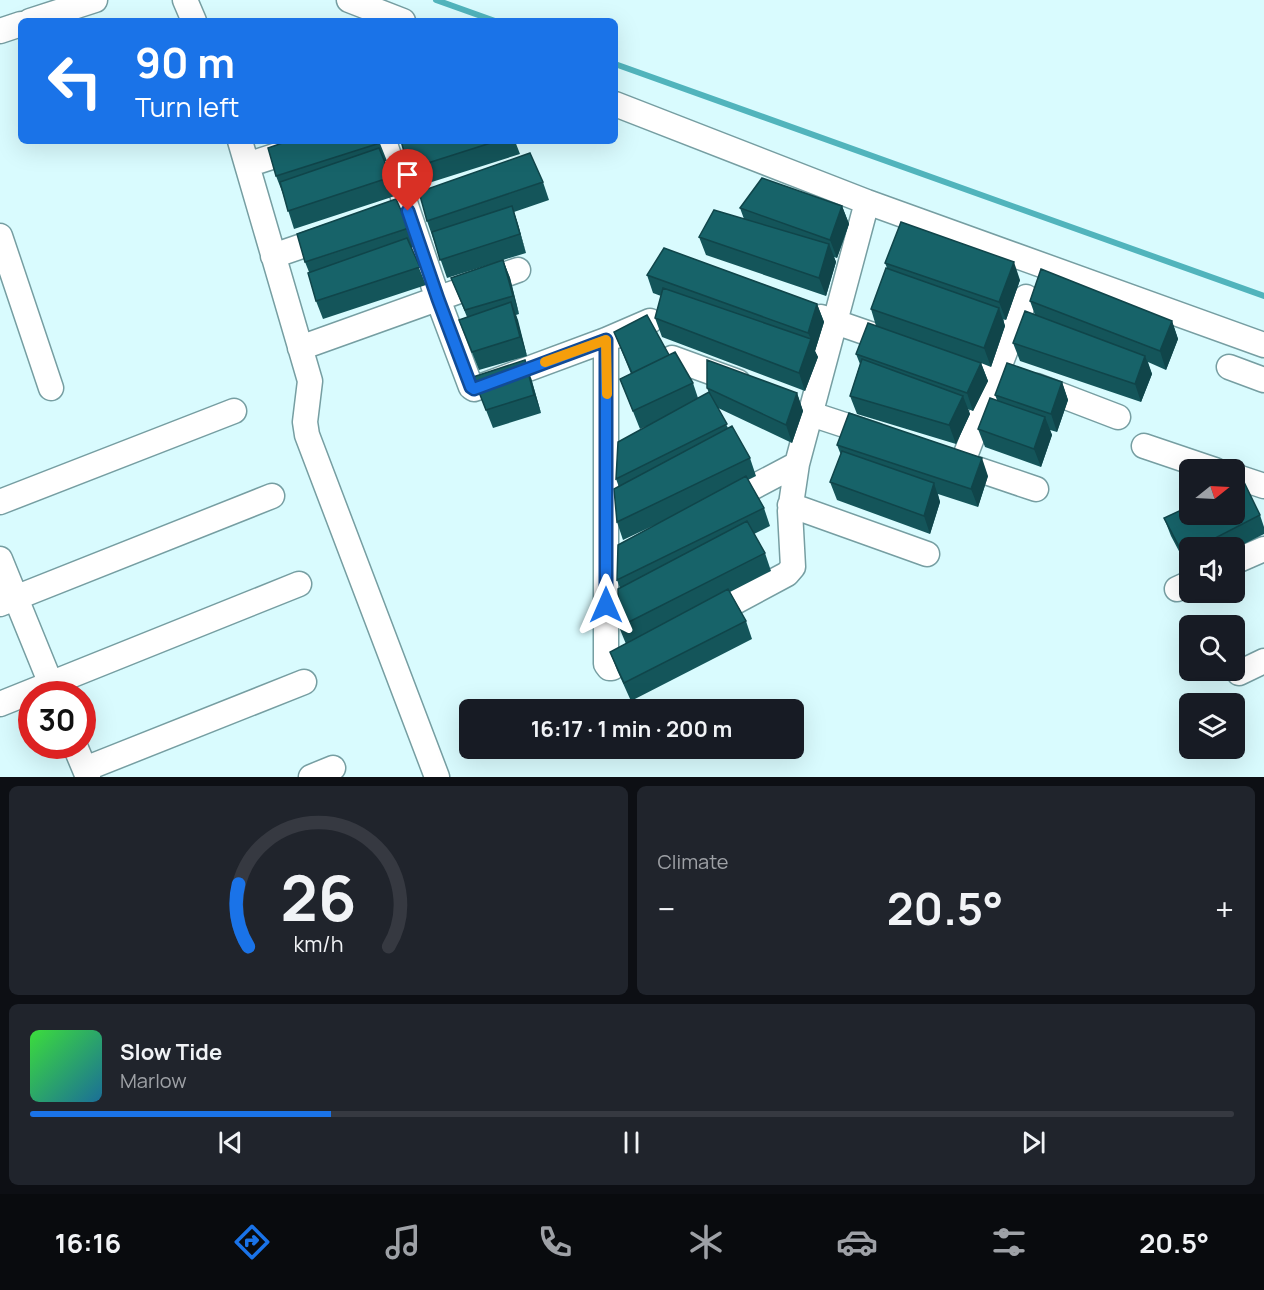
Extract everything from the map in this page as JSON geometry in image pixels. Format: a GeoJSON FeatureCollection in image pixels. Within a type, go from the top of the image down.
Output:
{"type":"FeatureCollection","features":[{"type":"Feature","properties":{"kind":"street"},"geometry":{"type":"LineString","coordinates":[[39,18],[95,0]]}},
{"type":"Feature","properties":{"kind":"street"},"geometry":{"type":"LineString","coordinates":[[185,0],[193,18]]}},
{"type":"Feature","properties":{"kind":"street"},"geometry":{"type":"LineString","coordinates":[[349,0],[395,18]]}},
{"type":"Feature","properties":{"kind":"street"},"geometry":{"type":"LineString","coordinates":[[0,31],[18,25]]}},
{"type":"Feature","properties":{"kind":"street"},"geometry":{"type":"LineString","coordinates":[[618,105],[856,215],[1264,345]]}},
{"type":"Feature","properties":{"kind":"street"},"geometry":{"type":"LineString","coordinates":[[241,144],[310,381],[305,422],[307,435],[437,777]]}},
{"type":"Feature","properties":{"kind":"street"},"geometry":{"type":"LineString","coordinates":[[247,165],[312,144]]}},
{"type":"Feature","properties":{"kind":"street"},"geometry":{"type":"LineString","coordinates":[[385,144],[397,214],[438,299],[469,385],[474,389],[651,321]]}},
{"type":"Feature","properties":{"kind":"street"},"geometry":{"type":"LineString","coordinates":[[397,214],[431,203]]}},
{"type":"Feature","properties":{"kind":"street"},"geometry":{"type":"LineString","coordinates":[[606,340],[617,456],[616,560],[607,667],[612,668],[790,572],[794,562],[790,505],[805,408],[836,322],[856,215]]}},
{"type":"Feature","properties":{"kind":"street"},"geometry":{"type":"LineString","coordinates":[[273,256],[352,229]]}},
{"type":"Feature","properties":{"kind":"street"},"geometry":{"type":"LineString","coordinates":[[0,236],[51,388]]}},
{"type":"Feature","properties":{"kind":"street"},"geometry":{"type":"LineString","coordinates":[[300,348],[518,270]]}},
{"type":"Feature","properties":{"kind":"street"},"geometry":{"type":"LineString","coordinates":[[962,464],[1026,297]]}},
{"type":"Feature","properties":{"kind":"street"},"geometry":{"type":"LineString","coordinates":[[803,310],[926,354],[996,375],[1118,417]]}},
{"type":"Feature","properties":{"kind":"street"},"geometry":{"type":"LineString","coordinates":[[672,358],[759,390]]}},
{"type":"Feature","properties":{"kind":"street"},"geometry":{"type":"LineString","coordinates":[[1230,367],[1264,380]]}},
{"type":"Feature","properties":{"kind":"street"},"geometry":{"type":"LineString","coordinates":[[805,408],[897,442]]}},
{"type":"Feature","properties":{"kind":"street"},"geometry":{"type":"LineString","coordinates":[[0,502],[234,411]]}},
{"type":"Feature","properties":{"kind":"street"},"geometry":{"type":"LineString","coordinates":[[1144,446],[1182,459]]}},
{"type":"Feature","properties":{"kind":"street"},"geometry":{"type":"LineString","coordinates":[[930,453],[1036,489]]}},
{"type":"Feature","properties":{"kind":"street"},"geometry":{"type":"LineString","coordinates":[[707,512],[797,464]]}},
{"type":"Feature","properties":{"kind":"street"},"geometry":{"type":"LineString","coordinates":[[1245,480],[1264,486]]}},
{"type":"Feature","properties":{"kind":"street"},"geometry":{"type":"LineString","coordinates":[[8,601],[272,496]]}},
{"type":"Feature","properties":{"kind":"street"},"geometry":{"type":"LineString","coordinates":[[790,505],[927,554]]}},
{"type":"Feature","properties":{"kind":"street"},"geometry":{"type":"LineString","coordinates":[[1245,557],[1264,549]]}},
{"type":"Feature","properties":{"kind":"street"},"geometry":{"type":"LineString","coordinates":[[0,559],[8,601],[48,681]]}},
{"type":"Feature","properties":{"kind":"street"},"geometry":{"type":"LineString","coordinates":[[71,681],[299,584]]}},
{"type":"Feature","properties":{"kind":"street"},"geometry":{"type":"LineString","coordinates":[[1245,670],[1264,661]]}},
{"type":"Feature","properties":{"kind":"street"},"geometry":{"type":"LineString","coordinates":[[81,759],[87,773],[304,682]]}},
{"type":"Feature","properties":{"kind":"street"},"geometry":{"type":"LineString","coordinates":[[0,704],[18,699]]}},
{"type":"Feature","properties":{"kind":"street"},"geometry":{"type":"LineString","coordinates":[[310,777],[333,768]]}},
{"type":"Feature","properties":{"kind":"building"},"geometry":{"type":"Polygon","coordinates":[[[279,144],[377,144],[276,176],[268,148],[279,144]]]}},
{"type":"Feature","properties":{"kind":"building"},"geometry":{"type":"Polygon","coordinates":[[[402,144],[488,144],[409,169],[402,144]]]}},
{"type":"Feature","properties":{"kind":"building"},"geometry":{"type":"Polygon","coordinates":[[[379,148],[391,177],[288,211],[280,182],[379,148]]]}},
{"type":"Feature","properties":{"kind":"building"},"geometry":{"type":"Polygon","coordinates":[[[530,153],[543,182],[427,221],[419,192],[530,153]]]}},
{"type":"Feature","properties":{"kind":"building"},"geometry":{"type":"Polygon","coordinates":[[[762,178],[842,206],[830,240],[740,208],[762,178]]]}},
{"type":"Feature","properties":{"kind":"building"},"geometry":{"type":"Polygon","coordinates":[[[396,199],[409,228],[305,262],[297,234],[396,199]]]}},
{"type":"Feature","properties":{"kind":"building"},"geometry":{"type":"Polygon","coordinates":[[[512,206],[520,234],[440,260],[432,232],[512,206]]]}},
{"type":"Feature","properties":{"kind":"building"},"geometry":{"type":"Polygon","coordinates":[[[714,210],[829,244],[819,278],[699,237],[714,210]]]}},
{"type":"Feature","properties":{"kind":"building"},"geometry":{"type":"Polygon","coordinates":[[[901,222],[1014,262],[999,302],[885,263],[901,222]]]}},
{"type":"Feature","properties":{"kind":"building"},"geometry":{"type":"Polygon","coordinates":[[[407,238],[420,267],[316,301],[308,273],[407,238]]]}},
{"type":"Feature","properties":{"kind":"building"},"geometry":{"type":"Polygon","coordinates":[[[664,248],[817,304],[808,333],[647,275],[664,248]]]}},
{"type":"Feature","properties":{"kind":"building"},"geometry":{"type":"Polygon","coordinates":[[[503,260],[513,296],[465,310],[451,278],[503,260]]]}},
{"type":"Feature","properties":{"kind":"building"},"geometry":{"type":"Polygon","coordinates":[[[886,268],[999,308],[984,348],[871,309],[886,268]]]}},
{"type":"Feature","properties":{"kind":"building"},"geometry":{"type":"Polygon","coordinates":[[[1041,269],[1172,321],[1160,351],[1030,301],[1041,269]]]}},
{"type":"Feature","properties":{"kind":"building"},"geometry":{"type":"Polygon","coordinates":[[[663,288],[811,339],[799,373],[655,318],[663,288]]]}},
{"type":"Feature","properties":{"kind":"building"},"geometry":{"type":"Polygon","coordinates":[[[511,302],[520,337],[472,352],[459,320],[511,302]]]}},
{"type":"Feature","properties":{"kind":"building"},"geometry":{"type":"Polygon","coordinates":[[[1025,311],[1145,356],[1135,384],[1013,343],[1025,311]]]}},
{"type":"Feature","properties":{"kind":"building"},"geometry":{"type":"Polygon","coordinates":[[[647,315],[669,355],[632,373],[614,332],[647,315]]]}},
{"type":"Feature","properties":{"kind":"building"},"geometry":{"type":"Polygon","coordinates":[[[868,323],[981,363],[967,393],[856,354],[868,323]]]}},
{"type":"Feature","properties":{"kind":"building"},"geometry":{"type":"Polygon","coordinates":[[[675,352],[693,383],[633,411],[620,379],[675,352]]]}},
{"type":"Feature","properties":{"kind":"building"},"geometry":{"type":"Polygon","coordinates":[[[862,359],[963,396],[949,425],[850,396],[862,359]]]}},
{"type":"Feature","properties":{"kind":"building"},"geometry":{"type":"Polygon","coordinates":[[[525,360],[534,395],[486,410],[473,377],[525,360]]]}},
{"type":"Feature","properties":{"kind":"building"},"geometry":{"type":"Polygon","coordinates":[[[707,360],[797,393],[786,425],[707,388],[707,360]]]}},
{"type":"Feature","properties":{"kind":"building"},"geometry":{"type":"Polygon","coordinates":[[[1007,363],[1062,382],[1051,414],[995,395],[1007,363]]]}},
{"type":"Feature","properties":{"kind":"building"},"geometry":{"type":"Polygon","coordinates":[[[709,392],[727,424],[616,479],[618,442],[709,392]]]}},
{"type":"Feature","properties":{"kind":"building"},"geometry":{"type":"Polygon","coordinates":[[[990,398],[1045,417],[1034,449],[978,429],[990,398]]]}},
{"type":"Feature","properties":{"kind":"building"},"geometry":{"type":"Polygon","coordinates":[[[849,413],[982,458],[971,489],[837,445],[849,413]]]}},
{"type":"Feature","properties":{"kind":"building"},"geometry":{"type":"Polygon","coordinates":[[[732,426],[750,458],[617,522],[614,489],[732,426]]]}},
{"type":"Feature","properties":{"kind":"building"},"geometry":{"type":"Polygon","coordinates":[[[842,451],[934,483],[924,516],[830,482],[842,451]]]}},
{"type":"Feature","properties":{"kind":"building"},"geometry":{"type":"Polygon","coordinates":[[[746,476],[764,508],[617,580],[618,545],[746,476]]]}},
{"type":"Feature","properties":{"kind":"building"},"geometry":{"type":"Polygon","coordinates":[[[1245,484],[1260,515],[1245,523],[1245,484]]]}},
{"type":"Feature","properties":{"kind":"building"},"geometry":{"type":"Polygon","coordinates":[[[1179,511],[1179,525],[1241,525],[1217,537],[1179,537],[1179,546],[1164,518],[1179,511]]]}},
{"type":"Feature","properties":{"kind":"building"},"geometry":{"type":"Polygon","coordinates":[[[747,521],[765,553],[619,627],[618,589],[747,521]]]}},
{"type":"Feature","properties":{"kind":"building"},"geometry":{"type":"Polygon","coordinates":[[[728,589],[746,621],[624,683],[610,652],[728,589]]]}},
{"type":"Feature","properties":{"kind":"waterway"},"geometry":{"type":"LineString","coordinates":[[436,0],[487,18]]}},
{"type":"Feature","properties":{"kind":"waterway"},"geometry":{"type":"LineString","coordinates":[[618,65],[1264,296]]}},
{"type":"Feature","properties":{"kind":"slow traffic"},"geometry":{"type":"LineString","coordinates":[[545,362],[606,340],[607,394]]}},
{"type":"Feature","properties":{"kind":"route"},"geometry":{"type":"LineString","coordinates":[[408,211],[469,385],[474,389],[606,340],[606,605]]}}]}
